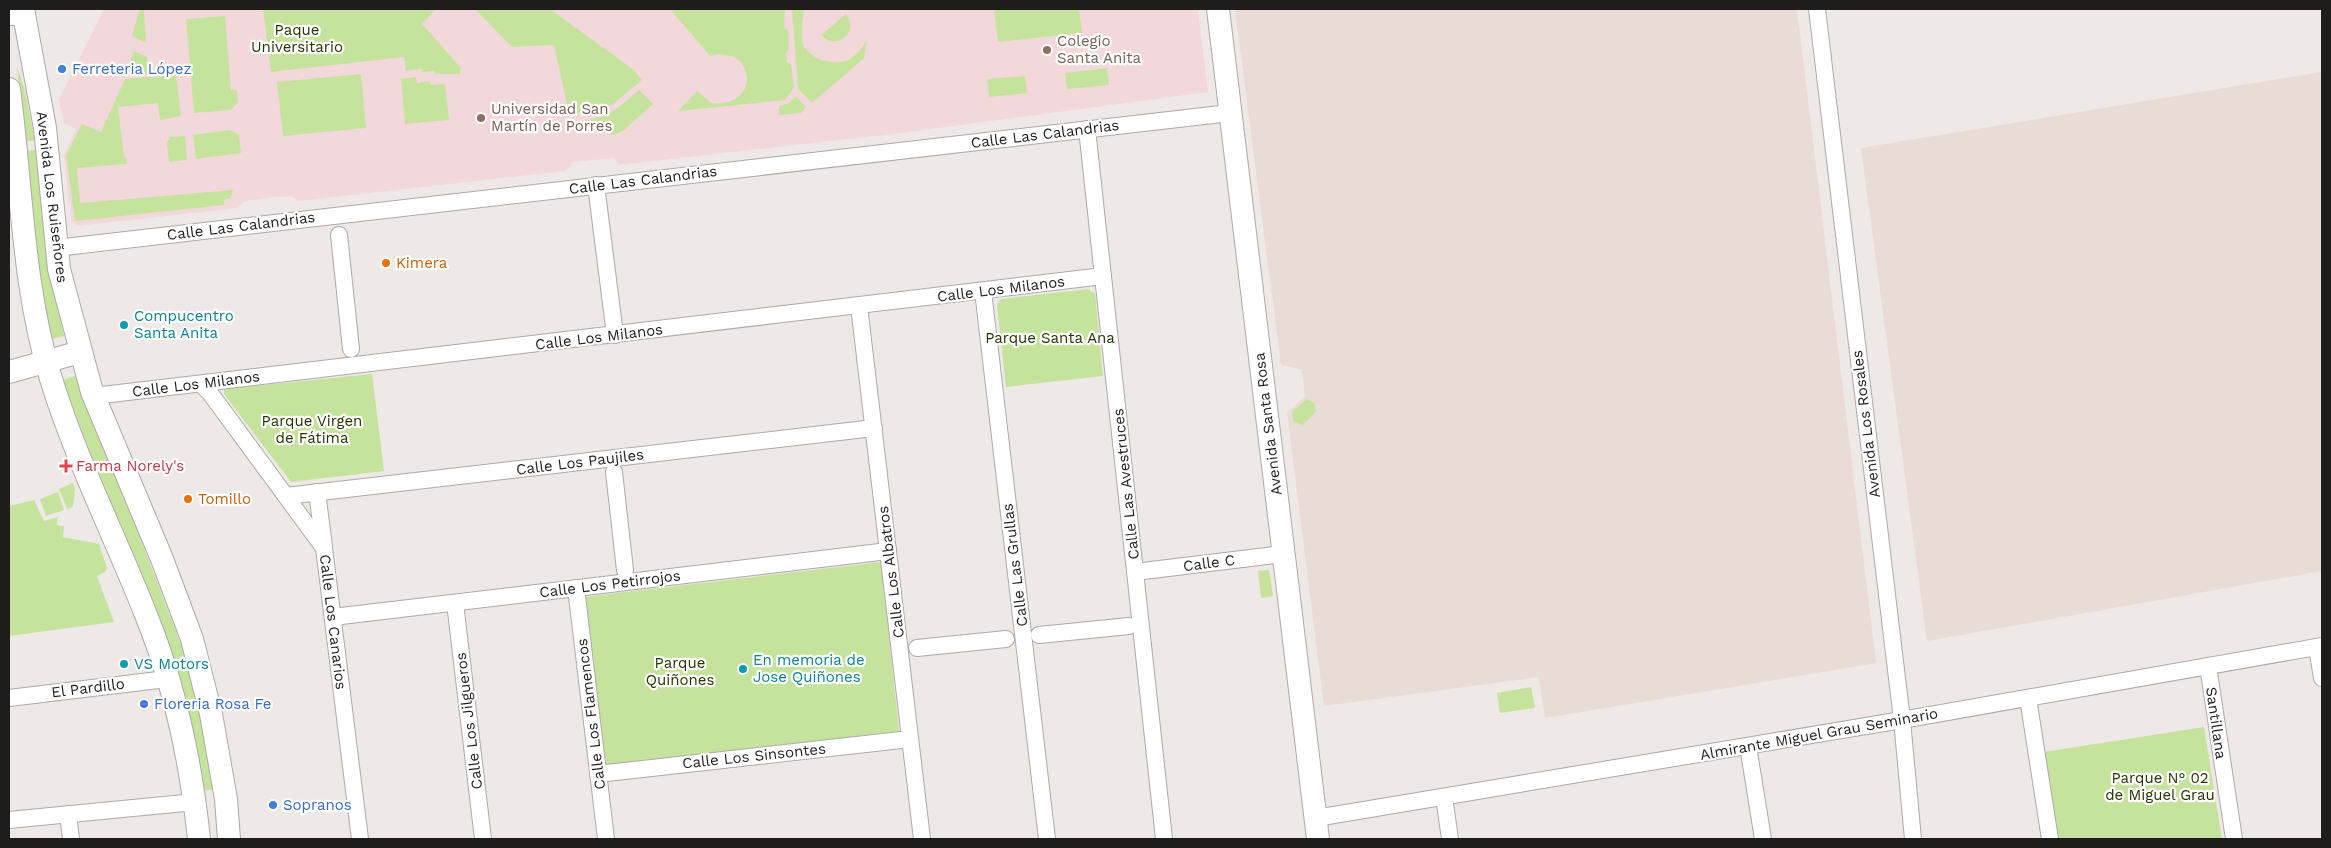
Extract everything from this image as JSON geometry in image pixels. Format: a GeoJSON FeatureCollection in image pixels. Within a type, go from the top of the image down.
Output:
{"type":"FeatureCollection","features":[{"type":"Feature","properties":{"kind":"main road","name":"Avenida Santa Rosa"},"geometry":{"type":"LineString","coordinates":[[1218,9],[1317,829]]}},
{"type":"Feature","properties":{"kind":"main road","name":"Avenida Los Ruiseñores"},"geometry":{"type":"LineString","coordinates":[[18,14],[46,134],[59,269],[80,352],[94,396],[162,559],[192,639],[211,714],[226,799],[230,839]]}},
{"type":"Feature","properties":{"kind":"main road","name":"Avenida Los Ruiseñores"},"geometry":{"type":"LineString","coordinates":[[9,89],[16,144],[24,250],[46,361],[73,439],[146,616],[168,679],[191,771],[199,839]]}},
{"type":"Feature","properties":{"kind":"main road"},"geometry":{"type":"LineString","coordinates":[[9,372],[80,352]]}},
{"type":"Feature","properties":{"kind":"street","name":"Avenida Los Rosales"},"geometry":{"type":"LineString","coordinates":[[1817,9],[1902,720],[1913,839]]}},
{"type":"Feature","properties":{"kind":"street","name":"Calle Las Calandrias"},"geometry":{"type":"LineString","coordinates":[[56,248],[1230,113]]}},
{"type":"Feature","properties":{"kind":"street","name":"Calle Las Avestruces"},"geometry":{"type":"LineString","coordinates":[[1087,129],[1164,839]]}},
{"type":"Feature","properties":{"kind":"street"},"geometry":{"type":"LineString","coordinates":[[596,185],[615,335]]}},
{"type":"Feature","properties":{"kind":"street"},"geometry":{"type":"LineString","coordinates":[[339,235],[351,349]]}},
{"type":"Feature","properties":{"kind":"street","name":"Calle Los Milanos"},"geometry":{"type":"LineString","coordinates":[[94,396],[1103,276]]}},
{"type":"Feature","properties":{"kind":"street","name":"Calle Las Grullas"},"geometry":{"type":"LineString","coordinates":[[983,291],[1047,839]]}},
{"type":"Feature","properties":{"kind":"street","name":"Calle Los Albatros"},"geometry":{"type":"LineString","coordinates":[[859,306],[922,839]]}},
{"type":"Feature","properties":{"kind":"street","name":"Calle Los Canarios"},"geometry":{"type":"LineString","coordinates":[[201,384],[324,548],[360,839]]}},
{"type":"Feature","properties":{"kind":"street","name":"Calle Los Paujiles"},"geometry":{"type":"LineString","coordinates":[[286,496],[874,428]]}},
{"type":"Feature","properties":{"kind":"street"},"geometry":{"type":"LineString","coordinates":[[614,472],[625,570]]}},
{"type":"Feature","properties":{"kind":"street"},"geometry":{"type":"LineString","coordinates":[[318,492],[324,548]]}},
{"type":"Feature","properties":{"kind":"street","name":"Calle Los Petirrojos"},"geometry":{"type":"LineString","coordinates":[[333,617],[888,551]]}},
{"type":"Feature","properties":{"kind":"street","name":"Calle C"},"geometry":{"type":"LineString","coordinates":[[1135,572],[1284,554]]}},
{"type":"Feature","properties":{"kind":"street","name":"Calle Los Flamencos"},"geometry":{"type":"LineString","coordinates":[[576,588],[606,839]]}},
{"type":"Feature","properties":{"kind":"street","name":"Calle Los Jilgueros"},"geometry":{"type":"LineString","coordinates":[[455,603],[483,839]]}},
{"type":"Feature","properties":{"kind":"street"},"geometry":{"type":"LineString","coordinates":[[1039,636],[1129,626]]}},
{"type":"Feature","properties":{"kind":"street"},"geometry":{"type":"LineString","coordinates":[[917,648],[1006,639]]}},
{"type":"Feature","properties":{"kind":"street","name":"Almirante Miguel Grau Seminario"},"geometry":{"type":"LineString","coordinates":[[1317,829],[1444,797],[1902,720],[2320,646]]}},
{"type":"Feature","properties":{"kind":"street"},"geometry":{"type":"LineString","coordinates":[[2320,646],[2322,678]]}},
{"type":"Feature","properties":{"kind":"street","name":"Santillana"},"geometry":{"type":"LineString","coordinates":[[2208,666],[2234,839]]}},
{"type":"Feature","properties":{"kind":"street","name":"El Pardillo"},"geometry":{"type":"LineString","coordinates":[[9,698],[168,679]]}},
{"type":"Feature","properties":{"kind":"street"},"geometry":{"type":"LineString","coordinates":[[2028,698],[2050,839]]}},
{"type":"Feature","properties":{"kind":"street","name":"Calle Los Sinsontes"},"geometry":{"type":"LineString","coordinates":[[598,774],[910,739]]}},
{"type":"Feature","properties":{"kind":"street"},"geometry":{"type":"LineString","coordinates":[[1748,746],[1763,839]]}},
{"type":"Feature","properties":{"kind":"street"},"geometry":{"type":"LineString","coordinates":[[1444,797],[1450,839]]}},
{"type":"Feature","properties":{"kind":"street"},"geometry":{"type":"LineString","coordinates":[[9,820],[195,802]]}},
{"type":"Feature","properties":{"kind":"street"},"geometry":{"type":"LineString","coordinates":[[68,814],[71,839]]}},
{"type":"Feature","properties":{"kind":"shaded area","name":"Universidad San Martín de Porres"},"geometry":{"type":"Polygon","coordinates":[[[104,9],[1198,9],[1208,92],[901,133],[620,165],[614,158],[573,162],[565,171],[298,201],[291,196],[275,197],[244,201],[238,208],[77,226],[71,221],[64,155],[76,129],[64,123],[59,99],[104,9]]]}},
{"type":"Feature","properties":{"kind":"shaded area"},"geometry":{"type":"Polygon","coordinates":[[[1235,9],[1797,9],[1876,663],[1545,718],[1539,677],[1324,706],[1287,412],[1305,397],[1302,370],[1281,365],[1235,9]]]}},
{"type":"Feature","properties":{"kind":"shaded area"},"geometry":{"type":"Polygon","coordinates":[[[2322,72],[2322,571],[1927,641],[1861,148],[2322,72]]]}},
{"type":"Feature","properties":{"kind":"green space"},"geometry":{"type":"Polygon","coordinates":[[[140,9],[170,9],[144,10],[146,43],[132,36],[140,9]]]}},
{"type":"Feature","properties":{"kind":"green space","name":"Paque Universitario"},"geometry":{"type":"Polygon","coordinates":[[[263,9],[436,9],[422,24],[461,68],[460,74],[436,74],[434,71],[422,72],[421,69],[406,71],[404,57],[271,72],[263,9]]]}},
{"type":"Feature","properties":{"kind":"green space"},"geometry":{"type":"Polygon","coordinates":[[[475,9],[550,9],[634,70],[642,80],[612,105],[601,107],[601,110],[572,114],[570,104],[567,104],[554,45],[512,47],[475,9]]]}},
{"type":"Feature","properties":{"kind":"green space"},"geometry":{"type":"Polygon","coordinates":[[[670,9],[785,9],[784,28],[788,30],[789,49],[786,54],[787,62],[791,64],[794,88],[785,100],[678,111],[697,91],[711,103],[727,102],[739,97],[745,88],[747,77],[744,67],[737,59],[725,55],[710,56],[670,9]]]}},
{"type":"Feature","properties":{"kind":"green space"},"geometry":{"type":"Polygon","coordinates":[[[792,9],[804,10],[803,44],[813,56],[819,59],[843,62],[856,54],[867,41],[864,58],[812,103],[798,89],[792,9]]]}},
{"type":"Feature","properties":{"kind":"green space"},"geometry":{"type":"Polygon","coordinates":[[[994,9],[1079,9],[1082,33],[998,42],[994,9]]]}},
{"type":"Feature","properties":{"kind":"green space"},"geometry":{"type":"Polygon","coordinates":[[[846,14],[850,21],[850,27],[845,38],[840,41],[834,41],[827,40],[821,35],[846,14]]]}},
{"type":"Feature","properties":{"kind":"green space"},"geometry":{"type":"Polygon","coordinates":[[[225,16],[231,90],[237,90],[238,102],[231,110],[194,113],[186,19],[225,16]]]}},
{"type":"Feature","properties":{"kind":"green space"},"geometry":{"type":"Polygon","coordinates":[[[134,51],[147,57],[148,74],[127,72],[134,51]]]}},
{"type":"Feature","properties":{"kind":"green space"},"geometry":{"type":"Polygon","coordinates":[[[17,67],[24,87],[35,140],[25,142],[17,67]]]}},
{"type":"Feature","properties":{"kind":"green space"},"geometry":{"type":"Polygon","coordinates":[[[1107,68],[1109,85],[1067,89],[1065,73],[1107,68]]]}},
{"type":"Feature","properties":{"kind":"green space"},"geometry":{"type":"Polygon","coordinates":[[[361,74],[366,128],[283,136],[277,82],[361,74]]]}},
{"type":"Feature","properties":{"kind":"green space"},"geometry":{"type":"Polygon","coordinates":[[[176,75],[181,116],[160,120],[158,103],[118,107],[124,157],[126,157],[127,164],[77,168],[80,203],[233,190],[231,198],[224,200],[224,205],[75,221],[66,155],[82,124],[101,132],[125,79],[176,75]]]}},
{"type":"Feature","properties":{"kind":"green space"},"geometry":{"type":"Polygon","coordinates":[[[1025,76],[1027,93],[989,97],[987,79],[1025,76]]]}},
{"type":"Feature","properties":{"kind":"green space"},"geometry":{"type":"Polygon","coordinates":[[[416,77],[417,83],[430,81],[431,85],[445,84],[449,120],[405,124],[401,79],[416,77]]]}},
{"type":"Feature","properties":{"kind":"green space"},"geometry":{"type":"Polygon","coordinates":[[[639,90],[653,104],[623,131],[614,135],[594,130],[575,131],[574,123],[595,119],[610,113],[639,90]]]}},
{"type":"Feature","properties":{"kind":"green space"},"geometry":{"type":"Polygon","coordinates":[[[796,96],[806,107],[801,113],[779,115],[779,106],[789,103],[796,96]]]}},
{"type":"Feature","properties":{"kind":"green space"},"geometry":{"type":"Polygon","coordinates":[[[230,130],[239,135],[241,153],[196,159],[193,135],[230,130]]]}},
{"type":"Feature","properties":{"kind":"green space"},"geometry":{"type":"Polygon","coordinates":[[[185,136],[187,160],[169,162],[167,143],[170,137],[185,136]]]}},
{"type":"Feature","properties":{"kind":"green space"},"geometry":{"type":"Polygon","coordinates":[[[37,149],[46,248],[64,336],[52,339],[33,248],[27,151],[37,149]]]}},
{"type":"Feature","properties":{"kind":"green space","name":"Parque Santa Ana"},"geometry":{"type":"Polygon","coordinates":[[[1088,289],[1095,293],[1103,376],[1006,387],[997,305],[1001,299],[1088,289]]]}},
{"type":"Feature","properties":{"kind":"green space","name":"Parque Virgen de Fátima"},"geometry":{"type":"Polygon","coordinates":[[[372,374],[384,471],[291,482],[224,394],[224,389],[372,374]]]}},
{"type":"Feature","properties":{"kind":"green space"},"geometry":{"type":"Polygon","coordinates":[[[78,375],[183,650],[200,709],[215,789],[202,791],[169,657],[62,380],[78,375]]]}},
{"type":"Feature","properties":{"kind":"green space"},"geometry":{"type":"Polygon","coordinates":[[[1307,399],[1314,403],[1316,411],[1303,425],[1293,421],[1292,412],[1307,399]]]}},
{"type":"Feature","properties":{"kind":"green space"},"geometry":{"type":"Polygon","coordinates":[[[73,483],[75,489],[73,507],[67,509],[59,489],[73,483]]]}},
{"type":"Feature","properties":{"kind":"green space"},"geometry":{"type":"Polygon","coordinates":[[[58,492],[64,510],[46,516],[40,499],[58,492]]]}},
{"type":"Feature","properties":{"kind":"green space"},"geometry":{"type":"Polygon","coordinates":[[[34,500],[44,521],[58,517],[57,525],[64,526],[63,537],[99,544],[107,568],[105,572],[97,576],[114,622],[9,636],[9,506],[34,500]]]}},
{"type":"Feature","properties":{"kind":"green space","name":"Parque Quiñones"},"geometry":{"type":"Polygon","coordinates":[[[881,562],[899,731],[605,766],[583,597],[881,562]]]}},
{"type":"Feature","properties":{"kind":"green space"},"geometry":{"type":"Polygon","coordinates":[[[1269,570],[1273,596],[1261,598],[1258,571],[1269,570]]]}},
{"type":"Feature","properties":{"kind":"green space"},"geometry":{"type":"Polygon","coordinates":[[[1531,687],[1535,708],[1500,713],[1497,693],[1531,687]]]}},
{"type":"Feature","properties":{"kind":"green space","name":"Parque N° 02 de Miguel Grau"},"geometry":{"type":"Polygon","coordinates":[[[2204,727],[2222,839],[2058,839],[2044,752],[2204,727]]]}},
{"type":"Feature","properties":{"kind":"place","name":"Colegio Santa Anita"},"geometry":{"type":"Point","coordinates":[1047,50]}},
{"type":"Feature","properties":{"kind":"place","name":"Ferreteria López"},"geometry":{"type":"Point","coordinates":[62,69]}},
{"type":"Feature","properties":{"kind":"place","name":"Universidad San Martín de Porres"},"geometry":{"type":"Point","coordinates":[481,118]}},
{"type":"Feature","properties":{"kind":"place","name":"Kimera"},"geometry":{"type":"Point","coordinates":[386,263]}},
{"type":"Feature","properties":{"kind":"place","name":"Compucentro Santa Anita"},"geometry":{"type":"Point","coordinates":[124,325]}},
{"type":"Feature","properties":{"kind":"place","name":"Farma Norely's"},"geometry":{"type":"Point","coordinates":[66,466]}},
{"type":"Feature","properties":{"kind":"place","name":"Tomillo"},"geometry":{"type":"Point","coordinates":[188,499]}},
{"type":"Feature","properties":{"kind":"place","name":"VS Motors"},"geometry":{"type":"Point","coordinates":[124,664]}},
{"type":"Feature","properties":{"kind":"place","name":"En memoria de Jose Quiñones"},"geometry":{"type":"Point","coordinates":[743,669]}},
{"type":"Feature","properties":{"kind":"place","name":"Floreria Rosa Fe"},"geometry":{"type":"Point","coordinates":[144,704]}},
{"type":"Feature","properties":{"kind":"place","name":"Sopranos"},"geometry":{"type":"Point","coordinates":[273,805]}}]}
